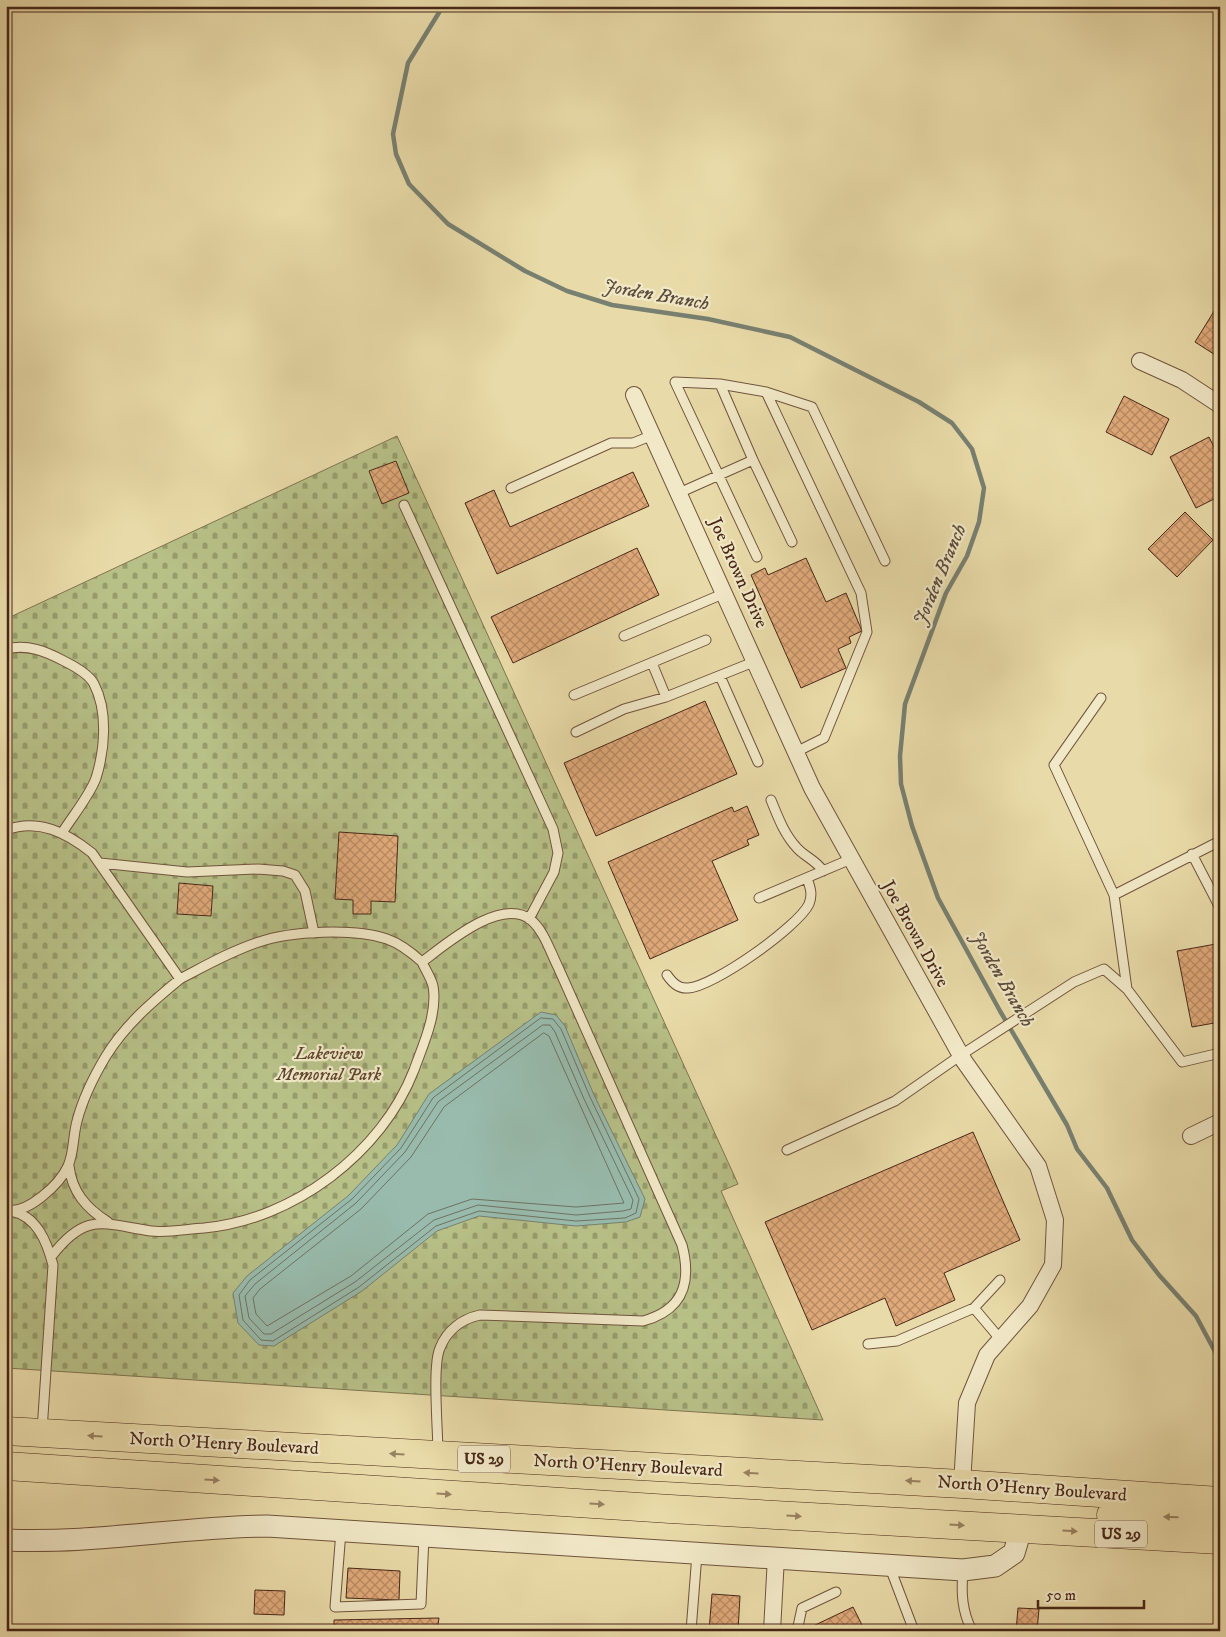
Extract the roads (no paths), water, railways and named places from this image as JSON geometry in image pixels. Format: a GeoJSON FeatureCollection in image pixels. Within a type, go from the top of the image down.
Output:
{"type":"FeatureCollection","features":[{"type":"Feature","properties":{"kind":"highway","name":"North O'Henry Boulevard"},"geometry":{"type":"LineString","coordinates":[[6,1431],[962,1484],[1220,1501]]}},
{"type":"Feature","properties":{"kind":"highway","name":"North O'Henry Boulevard"},"geometry":{"type":"LineString","coordinates":[[6,1466],[1220,1540]]}},
{"type":"Feature","properties":{"kind":"highway"},"geometry":{"type":"LineString","coordinates":[[6,1480],[177,1477]]}},
{"type":"Feature","properties":{"kind":"highway"},"geometry":{"type":"LineString","coordinates":[[1021,1529],[1026,1517],[1039,1511],[1220,1518]]}},
{"type":"Feature","properties":{"kind":"street"},"geometry":{"type":"LineString","coordinates":[[1140,361],[1182,380],[1220,405]]}},
{"type":"Feature","properties":{"kind":"street","name":"Joe Brown Drive"},"geometry":{"type":"LineString","coordinates":[[634,395],[812,788],[961,1055],[1038,1166],[1055,1220],[1053,1265],[1030,1306],[988,1355],[967,1403],[962,1484]]}},
{"type":"Feature","properties":{"kind":"street"},"geometry":{"type":"LineString","coordinates":[[1191,1136],[1220,1122]]}},
{"type":"Feature","properties":{"kind":"street"},"geometry":{"type":"LineString","coordinates":[[6,1540],[78,1539],[218,1527],[267,1526],[963,1570],[995,1566],[1014,1553],[1021,1529]]}},
{"type":"Feature","properties":{"kind":"street"},"geometry":{"type":"LineString","coordinates":[[772,1631],[776,1557]]}},
{"type":"Feature","properties":{"kind":"lane"},"geometry":{"type":"LineString","coordinates":[[756,557],[675,382],[720,384],[766,392],[812,407],[885,561]]}},
{"type":"Feature","properties":{"kind":"lane"},"geometry":{"type":"LineString","coordinates":[[720,384],[792,542]]}},
{"type":"Feature","properties":{"kind":"lane"},"geometry":{"type":"LineString","coordinates":[[766,392],[862,593],[867,632],[824,738],[796,752]]}},
{"type":"Feature","properties":{"kind":"lane"},"geometry":{"type":"LineString","coordinates":[[511,488],[611,443],[633,443],[653,436]]}},
{"type":"Feature","properties":{"kind":"lane"},"geometry":{"type":"LineString","coordinates":[[680,493],[753,460]]}},
{"type":"Feature","properties":{"kind":"lane"},"geometry":{"type":"LineString","coordinates":[[404,505],[553,829],[558,853],[554,872],[529,919]]}},
{"type":"Feature","properties":{"kind":"lane"},"geometry":{"type":"LineString","coordinates":[[624,636],[725,593]]}},
{"type":"Feature","properties":{"kind":"lane"},"geometry":{"type":"LineString","coordinates":[[1220,596],[1220,603]]}},
{"type":"Feature","properties":{"kind":"lane"},"geometry":{"type":"LineString","coordinates":[[574,695],[706,640]]}},
{"type":"Feature","properties":{"kind":"lane"},"geometry":{"type":"LineString","coordinates":[[6,649],[19,646],[44,651],[74,666],[93,682],[102,705],[104,744],[96,779],[62,833]]}},
{"type":"Feature","properties":{"kind":"lane"},"geometry":{"type":"LineString","coordinates":[[576,732],[624,709],[666,697],[756,661]]}},
{"type":"Feature","properties":{"kind":"lane"},"geometry":{"type":"LineString","coordinates":[[652,663],[666,697]]}},
{"type":"Feature","properties":{"kind":"lane"},"geometry":{"type":"LineString","coordinates":[[720,676],[758,762]]}},
{"type":"Feature","properties":{"kind":"lane"},"geometry":{"type":"LineString","coordinates":[[1101,698],[1054,765],[1114,895],[1127,988]]}},
{"type":"Feature","properties":{"kind":"lane"},"geometry":{"type":"LineString","coordinates":[[771,800],[787,837],[799,850],[818,864],[823,871]]}},
{"type":"Feature","properties":{"kind":"lane"},"geometry":{"type":"LineString","coordinates":[[6,830],[19,825],[46,827],[77,841],[92,853],[180,979]]}},
{"type":"Feature","properties":{"kind":"lane"},"geometry":{"type":"LineString","coordinates":[[1114,895],[1220,841]]}},
{"type":"Feature","properties":{"kind":"lane"},"geometry":{"type":"LineString","coordinates":[[1192,854],[1220,908]]}},
{"type":"Feature","properties":{"kind":"lane"},"geometry":{"type":"LineString","coordinates":[[759,898],[851,859]]}},
{"type":"Feature","properties":{"kind":"lane"},"geometry":{"type":"LineString","coordinates":[[100,864],[188,872],[283,871],[294,875],[305,891],[314,933]]}},
{"type":"Feature","properties":{"kind":"lane"},"geometry":{"type":"LineString","coordinates":[[666,975],[680,987],[696,987],[771,942],[788,928],[808,904],[812,893],[807,878]]}},
{"type":"Feature","properties":{"kind":"lane"},"geometry":{"type":"LineString","coordinates":[[422,962],[474,924],[513,914],[529,919],[545,939],[558,967],[682,1245],[688,1265],[686,1281],[680,1297],[672,1307],[659,1317],[643,1321],[480,1315],[464,1319],[451,1331],[440,1348],[437,1364],[438,1456]]}},
{"type":"Feature","properties":{"kind":"lane"},"geometry":{"type":"LineString","coordinates":[[301,933],[346,933],[386,939],[407,948],[422,962],[433,985],[432,1008],[426,1038],[411,1077],[395,1107],[370,1142],[335,1173],[296,1199],[252,1218],[206,1228],[153,1231],[108,1222],[92,1212],[80,1198],[70,1178],[69,1166],[77,1122],[85,1098],[107,1055],[125,1030],[142,1012],[180,979],[219,958],[260,941],[301,933]]}},
{"type":"Feature","properties":{"kind":"lane"},"geometry":{"type":"LineString","coordinates":[[787,1150],[895,1101],[961,1055],[1074,982],[1104,969],[1127,988],[1182,1062],[1220,1053]]}},
{"type":"Feature","properties":{"kind":"lane"},"geometry":{"type":"LineString","coordinates":[[8,1211],[34,1202],[50,1190],[69,1166]]}},
{"type":"Feature","properties":{"kind":"lane"},"geometry":{"type":"LineString","coordinates":[[8,1211],[21,1213],[38,1228],[47,1242],[54,1265],[42,1433]]}},
{"type":"Feature","properties":{"kind":"lane"},"geometry":{"type":"LineString","coordinates":[[51,1257],[65,1238],[86,1226],[108,1222]]}},
{"type":"Feature","properties":{"kind":"lane"},"geometry":{"type":"LineString","coordinates":[[868,1344],[897,1341],[974,1308],[1000,1280]]}},
{"type":"Feature","properties":{"kind":"lane"},"geometry":{"type":"LineString","coordinates":[[974,1308],[1000,1340]]}},
{"type":"Feature","properties":{"kind":"lane"},"geometry":{"type":"LineString","coordinates":[[342,1531],[335,1607],[421,1604],[424,1536]]}},
{"type":"Feature","properties":{"kind":"lane"},"geometry":{"type":"LineString","coordinates":[[691,1631],[698,1552]]}},
{"type":"Feature","properties":{"kind":"lane"},"geometry":{"type":"LineString","coordinates":[[889,1565],[914,1631]]}},
{"type":"Feature","properties":{"kind":"lane"},"geometry":{"type":"LineString","coordinates":[[963,1570],[960,1593],[965,1618],[972,1631]]}},
{"type":"Feature","properties":{"kind":"lane"},"geometry":{"type":"LineString","coordinates":[[797,1631],[802,1608],[836,1592]]}},
{"type":"Feature","properties":{"kind":"water"},"geometry":{"type":"Polygon","coordinates":[[[541,1012],[556,1015],[565,1026],[594,1095],[645,1199],[640,1217],[626,1222],[576,1226],[479,1216],[437,1231],[362,1291],[274,1346],[259,1345],[238,1323],[233,1293],[247,1276],[348,1196],[397,1145],[429,1094],[541,1012]]]}},
{"type":"Feature","properties":{"kind":"waterway","name":"Jorden Branch"},"geometry":{"type":"LineString","coordinates":[[443,6],[408,63],[393,134],[396,154],[409,184],[448,224],[525,271],[567,291],[612,305],[708,319],[790,337],[919,402],[952,423],[972,449],[984,488],[979,522],[967,556],[946,593],[905,704],[900,756],[901,784],[912,826],[938,898],[1000,1011],[1067,1125],[1077,1149],[1107,1188],[1132,1240],[1159,1275],[1196,1316],[1220,1361]]}},
{"type":"Feature","properties":{"kind":"park label","name":"Lakeview Memorial Park"},"geometry":{"type":"Point","coordinates":[329,1064]}}]}
